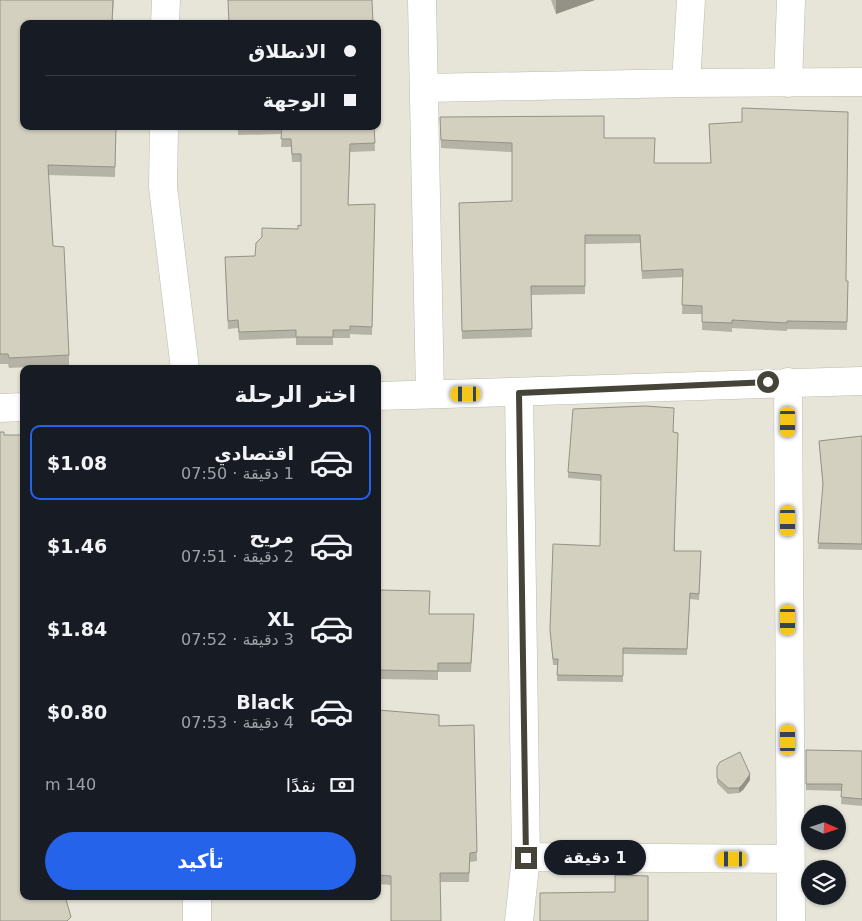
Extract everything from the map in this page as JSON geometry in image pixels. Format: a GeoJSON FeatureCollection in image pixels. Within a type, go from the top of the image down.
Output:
{"type":"FeatureCollection","features":[{"type":"Feature","properties":{"kind":"street"},"geometry":{"type":"LineString","coordinates":[[165,20],[166,0]]}},
{"type":"Feature","properties":{"kind":"street"},"geometry":{"type":"LineString","coordinates":[[422,0],[430,394]]}},
{"type":"Feature","properties":{"kind":"street"},"geometry":{"type":"LineString","coordinates":[[686,83],[691,0]]}},
{"type":"Feature","properties":{"kind":"street"},"geometry":{"type":"LineString","coordinates":[[788,83],[791,0]]}},
{"type":"Feature","properties":{"kind":"street"},"geometry":{"type":"LineString","coordinates":[[425,88],[862,82]]}},
{"type":"Feature","properties":{"kind":"street"},"geometry":{"type":"LineString","coordinates":[[164,130],[163,187],[185,365]]}},
{"type":"Feature","properties":{"kind":"street"},"geometry":{"type":"LineString","coordinates":[[381,396],[862,381]]}},
{"type":"Feature","properties":{"kind":"street"},"geometry":{"type":"LineString","coordinates":[[788,382],[789,859],[791,921]]}},
{"type":"Feature","properties":{"kind":"street"},"geometry":{"type":"LineString","coordinates":[[519,393],[526,858],[519,921]]}},
{"type":"Feature","properties":{"kind":"street"},"geometry":{"type":"LineString","coordinates":[[0,408],[20,407]]}},
{"type":"Feature","properties":{"kind":"street"},"geometry":{"type":"LineString","coordinates":[[526,858],[789,859]]}},
{"type":"Feature","properties":{"kind":"street"},"geometry":{"type":"LineString","coordinates":[[197,900],[197,921]]}},
{"type":"Feature","properties":{"kind":"shaded area"},"geometry":{"type":"Polygon","coordinates":[[[0,0],[862,0],[862,921],[0,921],[0,0]]]}},
{"type":"Feature","properties":{"kind":"building"},"geometry":{"type":"Polygon","coordinates":[[[0,0],[113,0],[112,20],[20,20],[20,130],[116,130],[115,167],[48,165],[53,246],[64,247],[69,355],[9,358],[8,354],[0,354],[0,0]]]}},
{"type":"Feature","properties":{"kind":"building"},"geometry":{"type":"Polygon","coordinates":[[[228,0],[372,0],[373,20],[229,20],[228,0]]]}},
{"type":"Feature","properties":{"kind":"building"},"geometry":{"type":"Polygon","coordinates":[[[742,108],[848,112],[847,322],[787,321],[787,323],[732,320],[732,323],[702,322],[702,306],[682,305],[683,269],[642,271],[640,235],[585,235],[585,286],[531,286],[532,329],[462,331],[459,203],[512,201],[512,143],[441,140],[440,117],[604,116],[604,138],[655,138],[654,163],[711,163],[709,124],[742,122],[742,108]]]}},
{"type":"Feature","properties":{"kind":"building"},"geometry":{"type":"Polygon","coordinates":[[[282,130],[374,130],[375,143],[350,144],[348,205],[375,204],[372,327],[350,326],[350,330],[333,330],[333,337],[296,337],[296,330],[239,332],[238,320],[228,321],[225,257],[255,256],[256,243],[262,237],[262,228],[298,229],[298,225],[301,226],[301,154],[292,154],[291,139],[281,139],[282,130]]]}},
{"type":"Feature","properties":{"kind":"building"},"geometry":{"type":"Polygon","coordinates":[[[645,406],[674,408],[673,432],[678,433],[674,551],[701,551],[699,594],[690,593],[687,649],[623,648],[623,676],[557,675],[558,659],[553,659],[550,630],[553,544],[600,546],[601,475],[568,472],[573,409],[645,406]]]}},
{"type":"Feature","properties":{"kind":"building"},"geometry":{"type":"Polygon","coordinates":[[[0,432],[4,432],[4,435],[20,435],[20,900],[66,900],[71,917],[67,921],[0,921],[0,432]]]}},
{"type":"Feature","properties":{"kind":"building"},"geometry":{"type":"Polygon","coordinates":[[[862,436],[862,544],[818,543],[823,484],[819,441],[862,436]]]}},
{"type":"Feature","properties":{"kind":"building"},"geometry":{"type":"Polygon","coordinates":[[[381,590],[430,591],[429,614],[474,614],[471,663],[438,663],[438,671],[381,670],[381,590]]]}},
{"type":"Feature","properties":{"kind":"building"},"geometry":{"type":"Polygon","coordinates":[[[381,710],[439,715],[439,726],[474,725],[477,852],[470,853],[469,873],[440,873],[441,921],[391,921],[391,876],[381,875],[381,710]]]}},
{"type":"Feature","properties":{"kind":"building"},"geometry":{"type":"Polygon","coordinates":[[[806,750],[862,751],[862,799],[841,797],[842,784],[806,784],[806,750]]]}},
{"type":"Feature","properties":{"kind":"building"},"geometry":{"type":"Polygon","coordinates":[[[740,752],[750,774],[739,788],[728,788],[717,778],[717,767],[720,762],[740,752]]]}},
{"type":"Feature","properties":{"kind":"building"},"geometry":{"type":"Polygon","coordinates":[[[615,875],[648,876],[648,921],[540,921],[540,893],[615,892],[615,875]]]}},
{"type":"Feature","properties":{"kind":"route"},"geometry":{"type":"LineString","coordinates":[[526,858],[523,760],[519,393],[768,382]]}}]}
